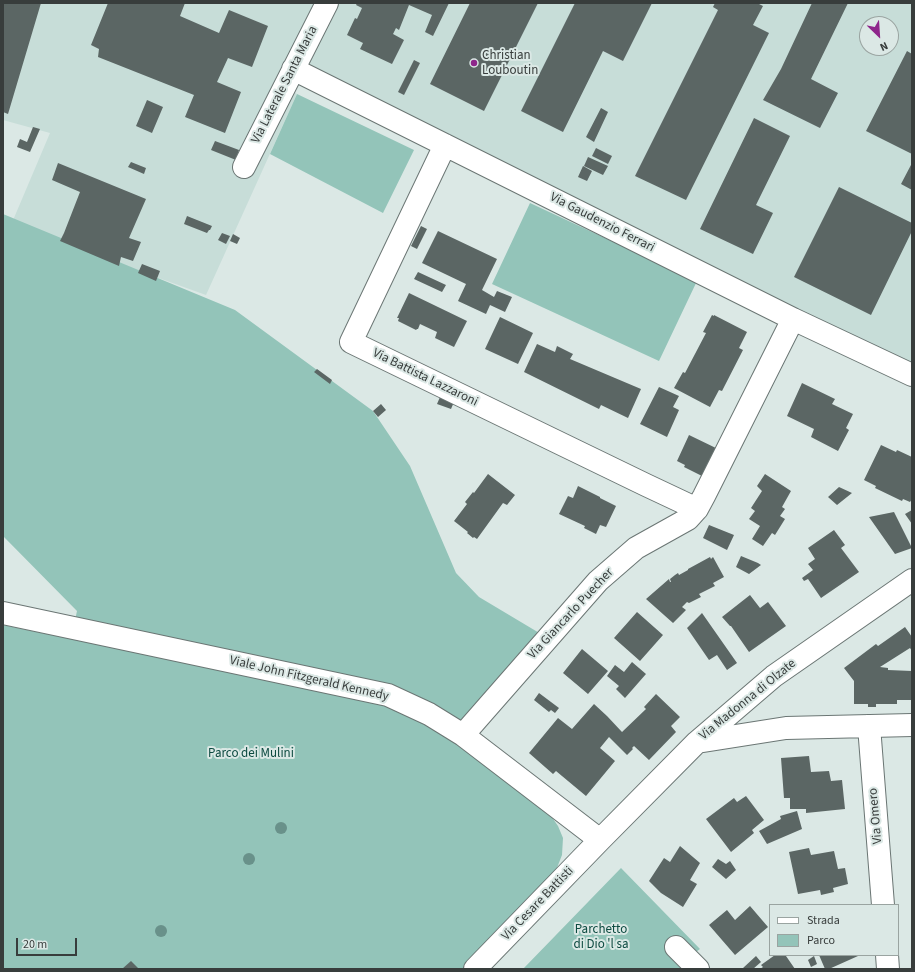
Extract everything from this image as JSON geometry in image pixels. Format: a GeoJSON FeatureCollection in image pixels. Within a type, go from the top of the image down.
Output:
{"type":"FeatureCollection","features":[{"type":"Feature","properties":{"kind":"street","name":"Via Laterale Santa Maria"},"geometry":{"type":"LineString","coordinates":[[244,167],[327,3]]}},
{"type":"Feature","properties":{"kind":"street","name":"Via Gaudenzio Ferrari"},"geometry":{"type":"LineString","coordinates":[[293,69],[793,318],[912,375]]}},
{"type":"Feature","properties":{"kind":"street","name":"Via Battista Lazzaroni"},"geometry":{"type":"LineString","coordinates":[[445,145],[351,342],[697,509]]}},
{"type":"Feature","properties":{"kind":"street","name":"Via Giancarlo Puecher"},"geometry":{"type":"LineString","coordinates":[[463,735],[598,581],[636,548],[688,519],[697,509],[793,318]]}},
{"type":"Feature","properties":{"kind":"street","name":"Via Madonna di Olzate"},"geometry":{"type":"LineString","coordinates":[[600,840],[697,742],[774,676],[912,580]]}},
{"type":"Feature","properties":{"kind":"street","name":"Viale John Fitzgerald Kennedy"},"geometry":{"type":"LineString","coordinates":[[3,613],[388,695],[429,714],[463,735],[600,840]]}},
{"type":"Feature","properties":{"kind":"street","name":"Via Omero"},"geometry":{"type":"LineString","coordinates":[[869,726],[883,904]]}},
{"type":"Feature","properties":{"kind":"street"},"geometry":{"type":"LineString","coordinates":[[697,742],[786,728],[912,726]]}},
{"type":"Feature","properties":{"kind":"street","name":"Via Cesare Battisti"},"geometry":{"type":"LineString","coordinates":[[475,969],[600,840]]}},
{"type":"Feature","properties":{"kind":"street"},"geometry":{"type":"LineString","coordinates":[[676,947],[698,969]]}},
{"type":"Feature","properties":{"kind":"street"},"geometry":{"type":"LineString","coordinates":[[887,956],[888,969]]}},
{"type":"Feature","properties":{"kind":"shaded area"},"geometry":{"type":"Polygon","coordinates":[[[3,3],[323,3],[283,83],[297,94],[206,295],[11,225],[50,133],[3,120],[3,3]]]}},
{"type":"Feature","properties":{"kind":"shaded area"},"geometry":{"type":"Polygon","coordinates":[[[329,3],[912,3],[912,373],[295,69],[329,3]]]}},
{"type":"Feature","properties":{"kind":"green space"},"geometry":{"type":"Polygon","coordinates":[[[297,94],[414,150],[383,213],[270,154],[297,94]]]}},
{"type":"Feature","properties":{"kind":"green space"},"geometry":{"type":"Polygon","coordinates":[[[530,203],[697,281],[659,361],[492,284],[530,203]]]}},
{"type":"Feature","properties":{"kind":"green space","name":"Parco dei Mulini"},"geometry":{"type":"Polygon","coordinates":[[[3,214],[235,310],[373,411],[410,466],[456,573],[479,597],[551,640],[465,747],[549,813],[558,826],[563,838],[562,855],[553,878],[478,956],[463,969],[3,969],[3,625],[71,639],[77,611],[3,536],[3,214]]]}},
{"type":"Feature","properties":{"kind":"green space","name":"Parchetto di Dio 'l sa"},"geometry":{"type":"Polygon","coordinates":[[[621,868],[700,949],[681,963],[686,969],[523,969],[621,868]]]}},
{"type":"Feature","properties":{"kind":"building"},"geometry":{"type":"Polygon","coordinates":[[[3,3],[41,3],[8,114],[3,112],[3,3]]]}},
{"type":"Feature","properties":{"kind":"building"},"geometry":{"type":"Polygon","coordinates":[[[108,3],[185,3],[180,16],[219,33],[229,10],[268,26],[252,67],[228,58],[217,82],[241,92],[225,133],[185,117],[194,95],[98,57],[99,49],[91,45],[108,3]]]}},
{"type":"Feature","properties":{"kind":"building"},"geometry":{"type":"Polygon","coordinates":[[[357,3],[449,3],[433,36],[425,32],[432,15],[409,5],[399,30],[396,28],[393,34],[404,40],[392,64],[360,49],[363,43],[347,35],[355,18],[357,19],[362,8],[356,5],[357,3]]]}},
{"type":"Feature","properties":{"kind":"building","name":"Christian Louboutin"},"geometry":{"type":"Polygon","coordinates":[[[470,3],[538,3],[484,111],[430,84],[470,3]]]}},
{"type":"Feature","properties":{"kind":"building"},"geometry":{"type":"Polygon","coordinates":[[[575,3],[652,3],[623,61],[603,51],[563,132],[521,111],[575,3]]]}},
{"type":"Feature","properties":{"kind":"building"},"geometry":{"type":"Polygon","coordinates":[[[715,3],[757,3],[763,6],[753,25],[769,33],[686,200],[635,176],[718,10],[713,7],[715,3]]]}},
{"type":"Feature","properties":{"kind":"building"},"geometry":{"type":"Polygon","coordinates":[[[812,3],[848,3],[811,79],[838,93],[820,128],[763,100],[781,69],[812,3]]]}},
{"type":"Feature","properties":{"kind":"building"},"geometry":{"type":"Polygon","coordinates":[[[907,51],[912,54],[912,154],[866,131],[907,51]]]}},
{"type":"Feature","properties":{"kind":"building"},"geometry":{"type":"Polygon","coordinates":[[[414,60],[420,63],[404,95],[398,92],[414,60]]]}},
{"type":"Feature","properties":{"kind":"building"},"geometry":{"type":"Polygon","coordinates":[[[147,100],[163,107],[152,133],[136,126],[147,100]]]}},
{"type":"Feature","properties":{"kind":"building"},"geometry":{"type":"Polygon","coordinates":[[[601,108],[608,112],[594,142],[586,137],[601,108]]]}},
{"type":"Feature","properties":{"kind":"building"},"geometry":{"type":"Polygon","coordinates":[[[754,118],[790,136],[756,205],[773,213],[753,254],[700,229],[754,118]]]}},
{"type":"Feature","properties":{"kind":"building"},"geometry":{"type":"Polygon","coordinates":[[[33,127],[40,129],[30,152],[17,147],[20,139],[27,142],[33,127]]]}},
{"type":"Feature","properties":{"kind":"building"},"geometry":{"type":"Polygon","coordinates":[[[215,141],[239,150],[236,160],[211,150],[215,141]]]}},
{"type":"Feature","properties":{"kind":"building"},"geometry":{"type":"Polygon","coordinates":[[[596,148],[612,156],[608,164],[592,156],[596,148]]]}},
{"type":"Feature","properties":{"kind":"building"},"geometry":{"type":"Polygon","coordinates":[[[588,157],[608,166],[603,175],[584,166],[588,157]]]}},
{"type":"Feature","properties":{"kind":"building"},"geometry":{"type":"Polygon","coordinates":[[[131,162],[146,168],[144,174],[128,167],[131,162]]]}},
{"type":"Feature","properties":{"kind":"building"},"geometry":{"type":"Polygon","coordinates":[[[58,163],[146,199],[129,238],[141,242],[133,261],[121,257],[119,266],[60,241],[80,192],[52,180],[58,163]]]}},
{"type":"Feature","properties":{"kind":"building"},"geometry":{"type":"Polygon","coordinates":[[[912,163],[912,190],[901,184],[912,163]]]}},
{"type":"Feature","properties":{"kind":"building"},"geometry":{"type":"Polygon","coordinates":[[[583,166],[592,171],[587,181],[578,177],[583,166]]]}},
{"type":"Feature","properties":{"kind":"building"},"geometry":{"type":"Polygon","coordinates":[[[839,187],[912,223],[912,231],[871,315],[794,277],[839,187]]]}},
{"type":"Feature","properties":{"kind":"building"},"geometry":{"type":"Polygon","coordinates":[[[187,216],[212,226],[210,230],[207,233],[184,224],[187,216]]]}},
{"type":"Feature","properties":{"kind":"building"},"geometry":{"type":"Polygon","coordinates":[[[421,226],[427,229],[417,249],[411,246],[421,226]]]}},
{"type":"Feature","properties":{"kind":"building"},"geometry":{"type":"Polygon","coordinates":[[[438,231],[497,259],[482,290],[494,297],[497,291],[512,297],[505,312],[490,305],[486,314],[458,301],[466,284],[422,263],[438,231]]]}},
{"type":"Feature","properties":{"kind":"building"},"geometry":{"type":"Polygon","coordinates":[[[222,233],[230,236],[226,244],[218,240],[222,233]]]}},
{"type":"Feature","properties":{"kind":"building"},"geometry":{"type":"Polygon","coordinates":[[[233,234],[240,238],[237,244],[230,241],[233,234]]]}},
{"type":"Feature","properties":{"kind":"building"},"geometry":{"type":"Polygon","coordinates":[[[142,264],[160,271],[156,281],[138,273],[142,264]]]}},
{"type":"Feature","properties":{"kind":"building"},"geometry":{"type":"Polygon","coordinates":[[[418,272],[446,285],[442,292],[414,279],[418,272]]]}},
{"type":"Feature","properties":{"kind":"building"},"geometry":{"type":"Polygon","coordinates":[[[409,293],[467,321],[454,347],[435,338],[437,332],[420,324],[416,330],[398,321],[399,318],[397,318],[409,293]]]}},
{"type":"Feature","properties":{"kind":"building"},"geometry":{"type":"Polygon","coordinates":[[[712,315],[747,332],[739,348],[743,350],[722,391],[719,390],[710,407],[674,388],[683,372],[685,373],[706,333],[703,332],[712,315]]]}},
{"type":"Feature","properties":{"kind":"building"},"geometry":{"type":"Polygon","coordinates":[[[500,317],[533,333],[518,364],[485,349],[500,317]]]}},
{"type":"Feature","properties":{"kind":"building"},"geometry":{"type":"Polygon","coordinates":[[[537,344],[555,352],[557,346],[573,354],[570,359],[641,389],[628,418],[601,405],[599,409],[524,372],[537,344]]]}},
{"type":"Feature","properties":{"kind":"building"},"geometry":{"type":"Polygon","coordinates":[[[317,369],[332,380],[330,384],[314,372],[317,369]]]}},
{"type":"Feature","properties":{"kind":"building"},"geometry":{"type":"Polygon","coordinates":[[[802,383],[835,399],[832,404],[853,414],[846,428],[849,430],[838,451],[811,437],[814,429],[787,416],[802,383]]]}},
{"type":"Feature","properties":{"kind":"building"},"geometry":{"type":"Polygon","coordinates":[[[659,387],[679,396],[673,407],[679,410],[667,437],[640,424],[659,387]]]}},
{"type":"Feature","properties":{"kind":"building"},"geometry":{"type":"Polygon","coordinates":[[[440,397],[454,402],[451,409],[437,404],[440,397]]]}},
{"type":"Feature","properties":{"kind":"building"},"geometry":{"type":"Polygon","coordinates":[[[381,404],[386,410],[378,417],[373,411],[381,404]]]}},
{"type":"Feature","properties":{"kind":"building"},"geometry":{"type":"Polygon","coordinates":[[[689,435],[720,450],[704,477],[684,467],[685,465],[677,461],[689,435]]]}},
{"type":"Feature","properties":{"kind":"building"},"geometry":{"type":"Polygon","coordinates":[[[881,445],[912,457],[912,499],[910,502],[903,499],[902,501],[875,488],[876,486],[864,480],[881,445]]]}},
{"type":"Feature","properties":{"kind":"building"},"geometry":{"type":"Polygon","coordinates":[[[488,474],[515,495],[507,505],[503,503],[477,539],[474,537],[473,538],[454,521],[467,504],[465,502],[473,492],[474,493],[488,474]]]}},
{"type":"Feature","properties":{"kind":"building"},"geometry":{"type":"Polygon","coordinates":[[[765,474],[791,491],[782,507],[785,509],[780,516],[785,519],[775,535],[772,533],[763,546],[752,539],[760,526],[749,519],[755,511],[751,508],[762,491],[757,486],[765,474]]]}},
{"type":"Feature","properties":{"kind":"building"},"geometry":{"type":"Polygon","coordinates":[[[578,486],[616,506],[606,527],[600,525],[596,534],[584,528],[585,526],[559,514],[568,496],[573,498],[578,486]]]}},
{"type":"Feature","properties":{"kind":"building"},"geometry":{"type":"Polygon","coordinates":[[[839,487],[852,493],[837,505],[828,497],[839,487]]]}},
{"type":"Feature","properties":{"kind":"building"},"geometry":{"type":"Polygon","coordinates":[[[912,510],[912,524],[905,514],[912,510]]]}},
{"type":"Feature","properties":{"kind":"building"},"geometry":{"type":"Polygon","coordinates":[[[894,512],[912,548],[895,554],[869,517],[894,512]]]}},
{"type":"Feature","properties":{"kind":"building"},"geometry":{"type":"Polygon","coordinates":[[[709,525],[734,535],[727,550],[703,538],[709,525]]]}},
{"type":"Feature","properties":{"kind":"building"},"geometry":{"type":"Polygon","coordinates":[[[834,530],[845,545],[841,548],[859,572],[821,598],[808,579],[804,581],[802,578],[813,570],[808,564],[815,559],[808,548],[834,530]]]}},
{"type":"Feature","properties":{"kind":"building"},"geometry":{"type":"Polygon","coordinates":[[[741,556],[761,565],[749,574],[736,567],[741,556]]]}},
{"type":"Feature","properties":{"kind":"building"},"geometry":{"type":"Polygon","coordinates":[[[710,557],[711,559],[713,557],[724,577],[713,583],[715,586],[699,594],[701,597],[689,603],[687,602],[682,607],[686,610],[673,623],[646,599],[669,579],[671,582],[670,579],[678,573],[679,575],[710,557]]]}},
{"type":"Feature","properties":{"kind":"building"},"geometry":{"type":"Polygon","coordinates":[[[750,595],[760,608],[768,602],[786,626],[749,652],[731,626],[722,617],[750,595]]]}},
{"type":"Feature","properties":{"kind":"building"},"geometry":{"type":"Polygon","coordinates":[[[637,612],[663,635],[640,661],[614,638],[637,612]]]}},
{"type":"Feature","properties":{"kind":"building"},"geometry":{"type":"Polygon","coordinates":[[[702,613],[737,663],[727,670],[717,655],[709,660],[687,628],[702,613]]]}},
{"type":"Feature","properties":{"kind":"building"},"geometry":{"type":"Polygon","coordinates":[[[905,627],[912,637],[912,651],[910,648],[880,667],[888,668],[888,670],[912,671],[912,700],[897,700],[897,704],[876,704],[876,707],[868,707],[868,704],[854,704],[854,681],[844,668],[876,644],[878,646],[905,627]]]}},
{"type":"Feature","properties":{"kind":"building"},"geometry":{"type":"Polygon","coordinates":[[[582,649],[608,671],[588,694],[563,673],[582,649]]]}},
{"type":"Feature","properties":{"kind":"building"},"geometry":{"type":"Polygon","coordinates":[[[632,662],[646,674],[625,698],[616,689],[619,686],[607,676],[615,665],[624,672],[632,662]]]}},
{"type":"Feature","properties":{"kind":"building"},"geometry":{"type":"Polygon","coordinates":[[[539,693],[559,708],[555,713],[551,710],[549,712],[534,700],[539,693]]]}},
{"type":"Feature","properties":{"kind":"building"},"geometry":{"type":"Polygon","coordinates":[[[656,694],[680,717],[671,726],[676,732],[649,760],[634,746],[627,755],[609,737],[600,748],[615,761],[586,796],[556,771],[553,774],[529,753],[558,718],[572,729],[594,704],[622,732],[646,709],[644,707],[656,694]]]}},
{"type":"Feature","properties":{"kind":"building"},"geometry":{"type":"Polygon","coordinates":[[[809,756],[811,772],[829,771],[831,781],[842,780],[845,809],[806,813],[806,809],[790,809],[790,798],[784,798],[781,758],[809,756]]]}},
{"type":"Feature","properties":{"kind":"building"},"geometry":{"type":"Polygon","coordinates":[[[746,796],[764,820],[752,830],[754,833],[731,852],[706,819],[734,798],[737,802],[746,796]]]}},
{"type":"Feature","properties":{"kind":"building"},"geometry":{"type":"Polygon","coordinates":[[[797,811],[802,829],[767,844],[759,831],[781,819],[780,816],[797,811]]]}},
{"type":"Feature","properties":{"kind":"building"},"geometry":{"type":"Polygon","coordinates":[[[680,846],[700,863],[690,880],[697,884],[683,907],[661,893],[649,881],[664,858],[670,862],[680,846]]]}},
{"type":"Feature","properties":{"kind":"building"},"geometry":{"type":"Polygon","coordinates":[[[809,848],[811,855],[834,851],[838,869],[845,868],[848,884],[833,888],[834,892],[821,895],[820,890],[798,894],[789,852],[809,848]]]}},
{"type":"Feature","properties":{"kind":"building"},"geometry":{"type":"Polygon","coordinates":[[[718,859],[726,864],[730,861],[736,870],[726,879],[712,867],[718,859]]]}},
{"type":"Feature","properties":{"kind":"building"},"geometry":{"type":"Polygon","coordinates":[[[750,906],[768,927],[735,955],[709,925],[727,910],[735,920],[750,906]]]}},
{"type":"Feature","properties":{"kind":"building"},"geometry":{"type":"Polygon","coordinates":[[[756,956],[761,962],[753,969],[743,968],[756,956]]]}},
{"type":"Feature","properties":{"kind":"building"},"geometry":{"type":"Polygon","coordinates":[[[774,956],[786,956],[795,969],[760,969],[763,967],[761,965],[774,956]]]}},
{"type":"Feature","properties":{"kind":"building"},"geometry":{"type":"Polygon","coordinates":[[[814,956],[817,964],[811,967],[808,960],[814,956]]]}},
{"type":"Feature","properties":{"kind":"building"},"geometry":{"type":"Polygon","coordinates":[[[819,956],[858,956],[829,969],[825,969],[819,956]]]}},
{"type":"Feature","properties":{"kind":"building"},"geometry":{"type":"Polygon","coordinates":[[[131,961],[139,969],[122,969],[131,961]]]}},
{"type":"Feature","properties":{"kind":"place","name":"Christian Louboutin"},"geometry":{"type":"Point","coordinates":[474,63]}}]}
